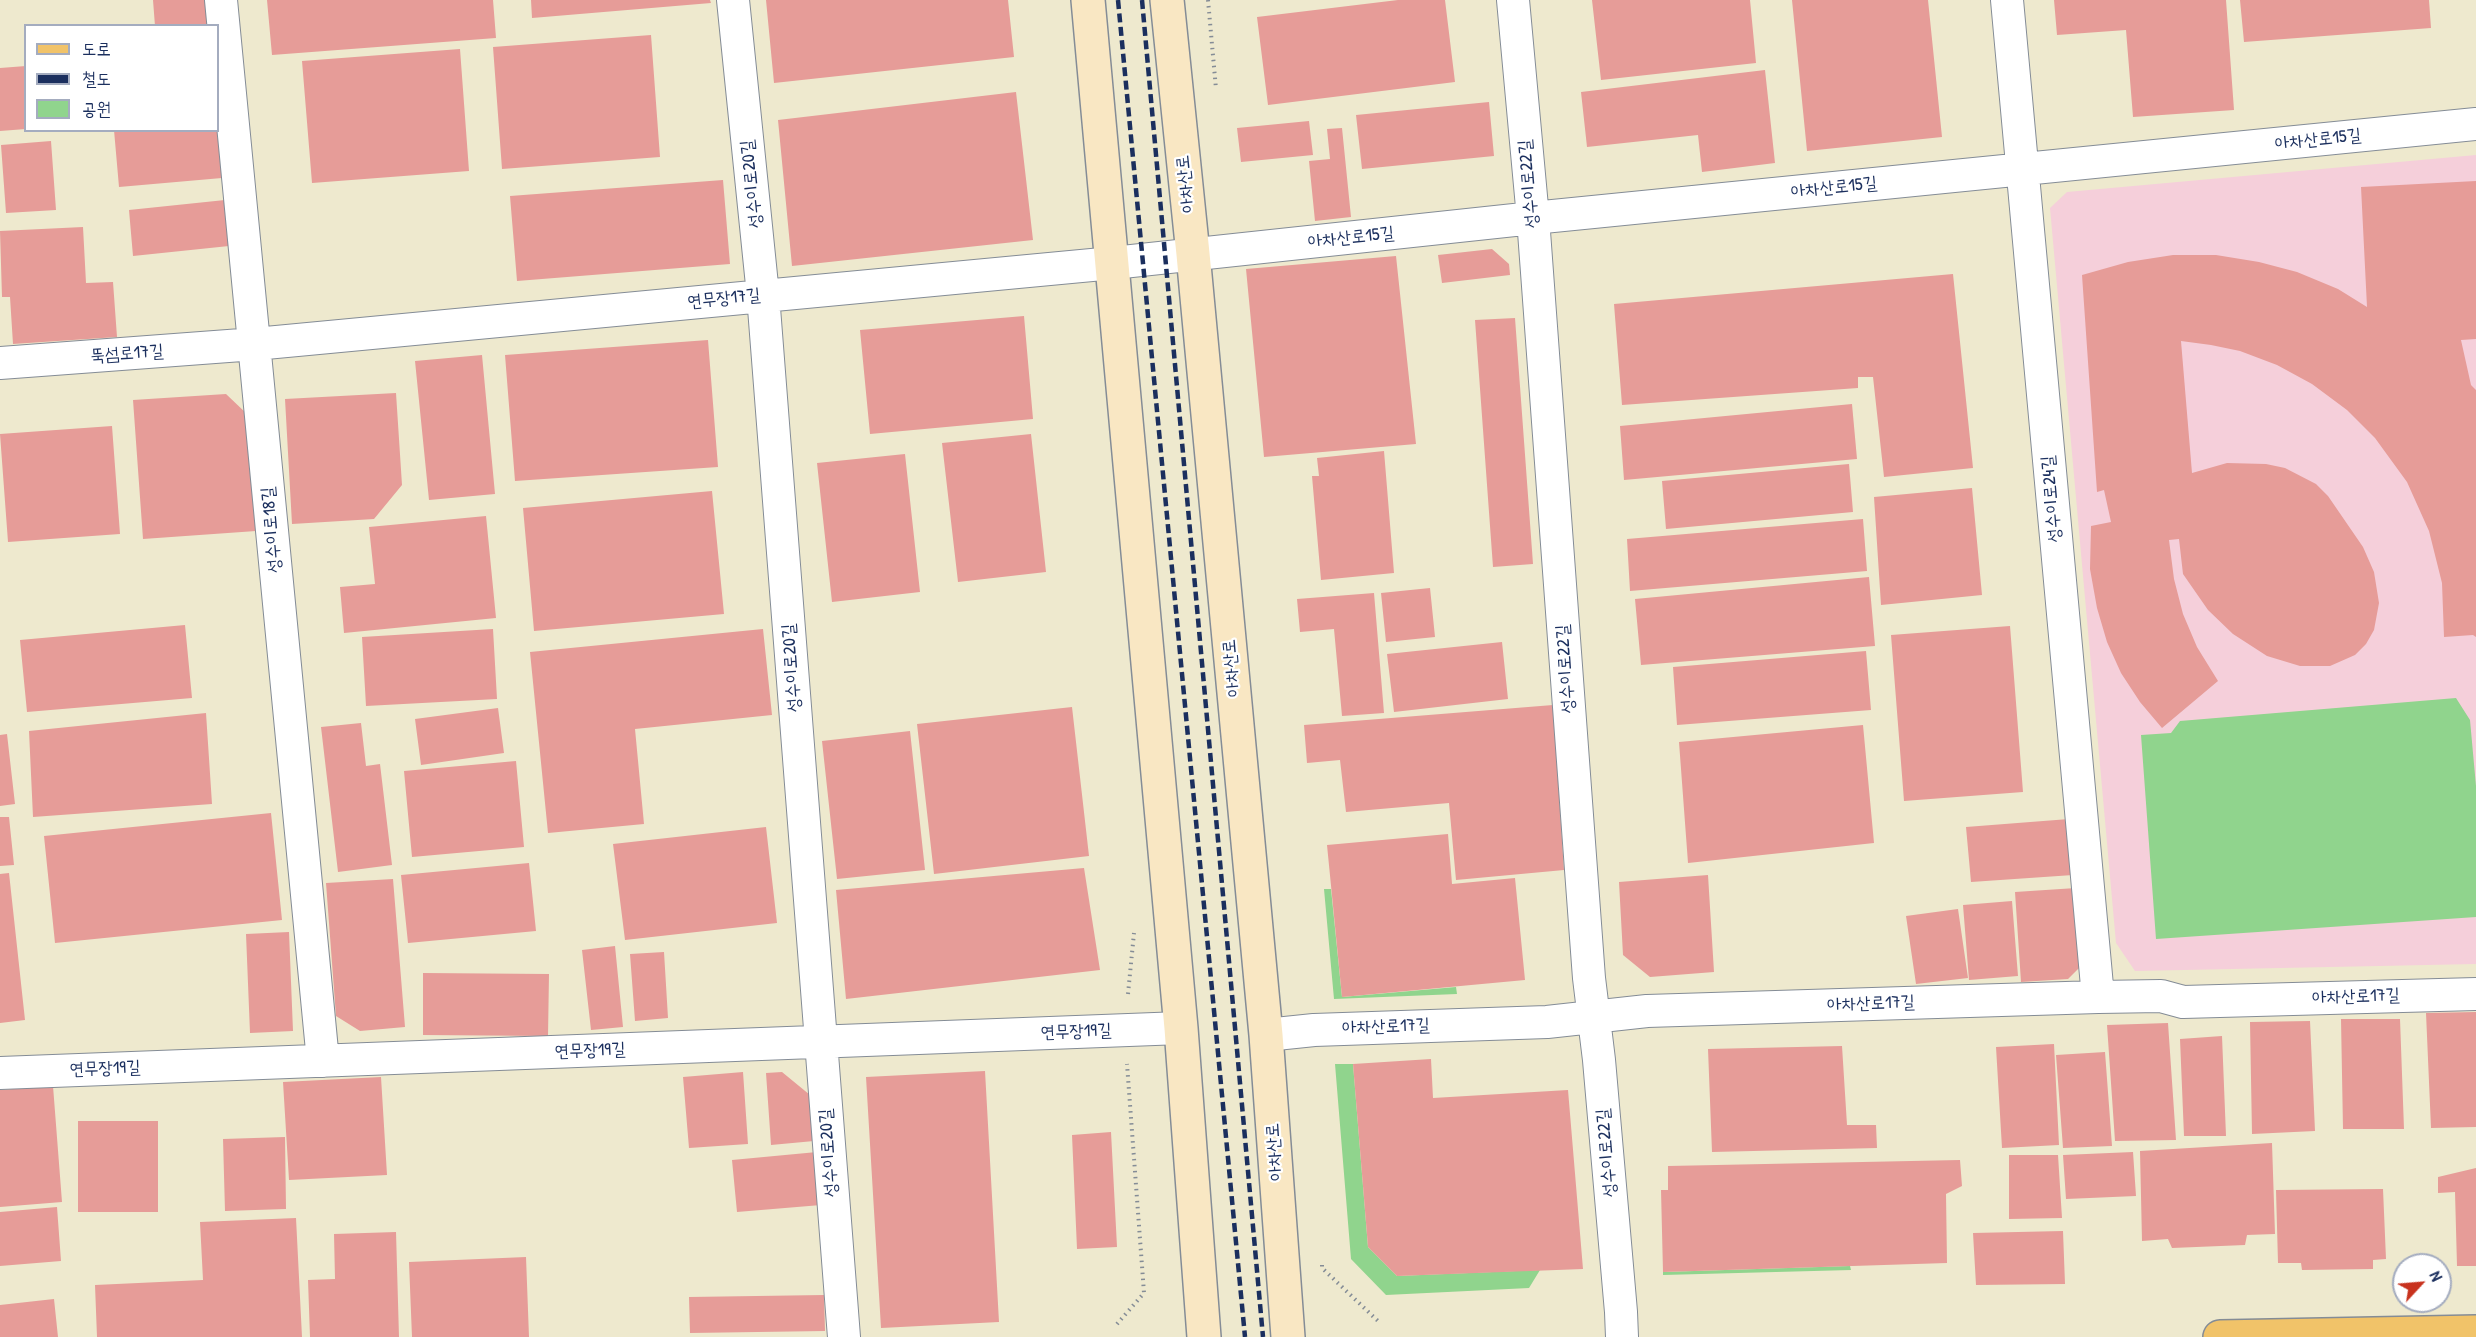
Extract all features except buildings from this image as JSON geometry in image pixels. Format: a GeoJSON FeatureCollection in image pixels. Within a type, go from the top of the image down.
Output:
{"type":"FeatureCollection","features":[{"type":"Feature","properties":{"kind":"main road"},"geometry":{"type":"LineString","coordinates":[[1088,0],[1181,1028],[1204,1337]]}},
{"type":"Feature","properties":{"kind":"main road","name":"아차산로"},"geometry":{"type":"LineString","coordinates":[[1167,0],[1266,1035],[1288,1337]]}},
{"type":"Feature","properties":{"kind":"main road"},"geometry":{"type":"LineString","coordinates":[[2220,1337],[2476,1332]]}},
{"type":"Feature","properties":{"kind":"street","name":"성수이로18길"},"geometry":{"type":"LineString","coordinates":[[221,0],[323,1061]]}},
{"type":"Feature","properties":{"kind":"street","name":"성수이로20길"},"geometry":{"type":"LineString","coordinates":[[733,0],[763,295],[844,1337]]}},
{"type":"Feature","properties":{"kind":"street","name":"성수이로22길"},"geometry":{"type":"LineString","coordinates":[[1513,0],[1533,218],[1592,1016],[1599,1060],[1622,1337]]}},
{"type":"Feature","properties":{"kind":"street","name":"성수이로24길"},"geometry":{"type":"LineString","coordinates":[[2007,0],[2098,997]]}},
{"type":"Feature","properties":{"kind":"street","name":"아차산로15길"},"geometry":{"type":"LineString","coordinates":[[1193,254],[2476,124]]}},
{"type":"Feature","properties":{"kind":"street","name":"연무장17길"},"geometry":{"type":"LineString","coordinates":[[255,345],[1193,254]]}},
{"type":"Feature","properties":{"kind":"street","name":"뚝섬로17길"},"geometry":{"type":"LineString","coordinates":[[0,363],[255,345]]}},
{"type":"Feature","properties":{"kind":"street","name":"아차산로17길"},"geometry":{"type":"LineString","coordinates":[[1266,1035],[1314,1030],[1547,1022],[1659,1010],[2098,997],[2161,996],[2183,1002],[2476,994]]}},
{"type":"Feature","properties":{"kind":"street","name":"연무장19길"},"geometry":{"type":"LineString","coordinates":[[0,1073],[1181,1028]]}},
{"type":"Feature","properties":{"kind":"path"},"geometry":{"type":"LineString","coordinates":[[1118,1324],[1144,1293],[1125,1030]]}},
{"type":"Feature","properties":{"kind":"path"},"geometry":{"type":"LineString","coordinates":[[1321,1256],[1322,1268],[1378,1321]]}},
{"type":"Feature","properties":{"kind":"shaded area"},"geometry":{"type":"Polygon","coordinates":[[[2476,155],[2476,964],[2135,971],[2116,943],[2050,208],[2067,192],[2476,155]]]}},
{"type":"Feature","properties":{"kind":"green space"},"geometry":{"type":"Polygon","coordinates":[[[2456,698],[2470,720],[2476,786],[2476,917],[2156,939],[2141,735],[2171,733],[2180,721],[2456,698]]]}},
{"type":"Feature","properties":{"kind":"green space"},"geometry":{"type":"Polygon","coordinates":[[[1324,889],[1331,889],[1342,997],[1456,987],[1457,994],[1334,999],[1324,889]]]}},
{"type":"Feature","properties":{"kind":"green space"},"geometry":{"type":"Polygon","coordinates":[[[1335,1064],[1353,1064],[1368,1247],[1397,1276],[1540,1270],[1529,1288],[1386,1295],[1351,1259],[1335,1064]]]}},
{"type":"Feature","properties":{"kind":"green space"},"geometry":{"type":"Polygon","coordinates":[[[1850,1266],[1851,1270],[1663,1275],[1663,1272],[1850,1266]]]}},
{"type":"Feature","properties":{"kind":"railway"},"geometry":{"type":"LineString","coordinates":[[1118,0],[1245,1337]]}},
{"type":"Feature","properties":{"kind":"railway"},"geometry":{"type":"LineString","coordinates":[[1142,0],[1263,1337]]}}]}
